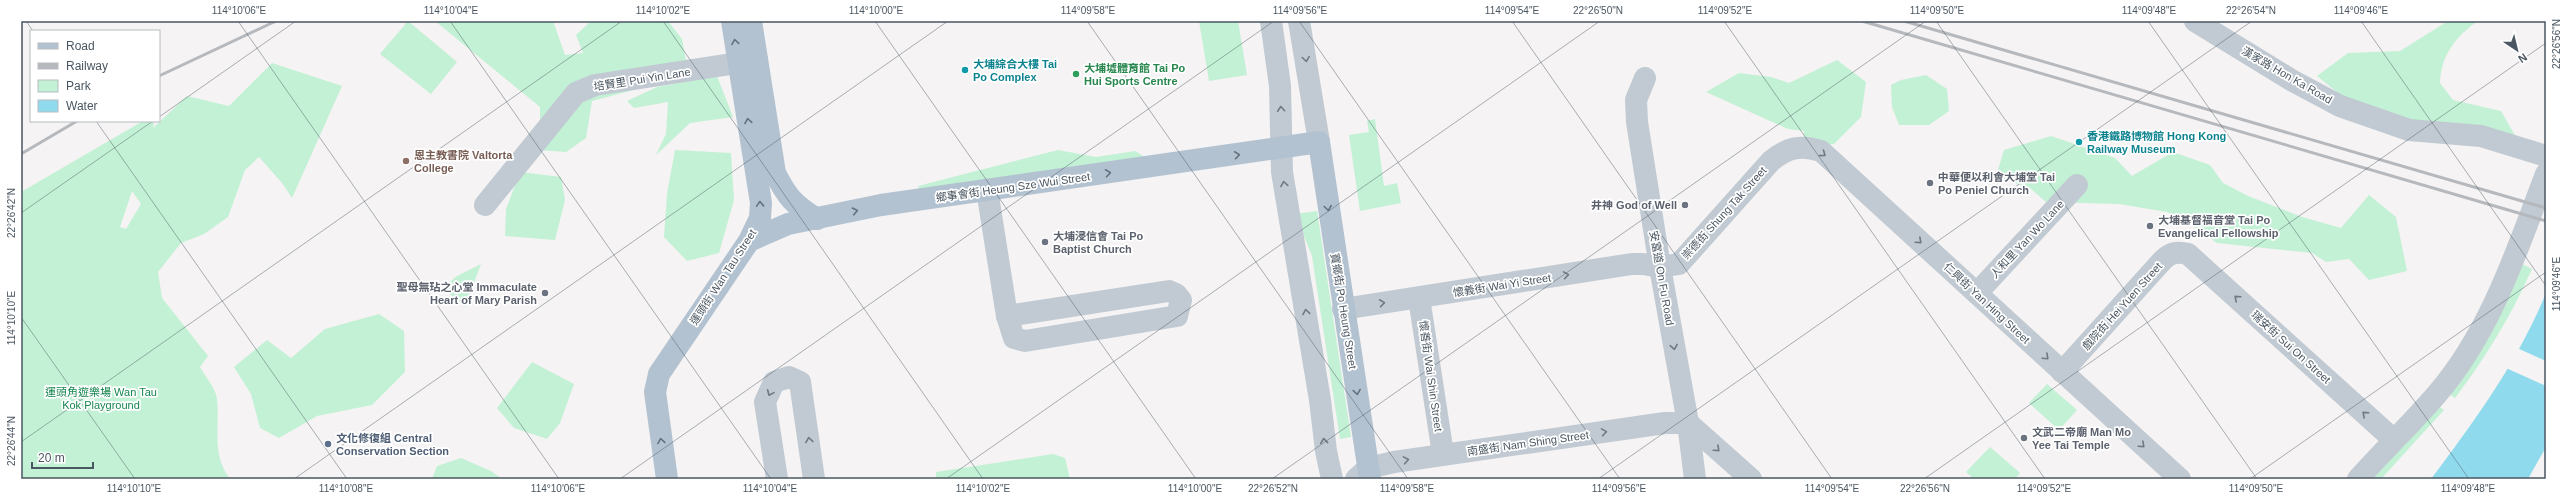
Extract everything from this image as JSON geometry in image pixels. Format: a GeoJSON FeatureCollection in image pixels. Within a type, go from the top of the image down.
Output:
{"type":"FeatureCollection","features":[{"type":"Feature","properties":{"kind":"main road","name":"運頭街 Wan Tau Street"},"geometry":{"type":"LineString","coordinates":[[732,21],[748,62],[775,173],[786,194],[796,206],[817,219]]}},
{"type":"Feature","properties":{"kind":"main road","name":"運頭街 Wan Tau Street"},"geometry":{"type":"LineString","coordinates":[[667,479],[655,392],[659,374],[749,241],[760,218],[761,203],[748,62],[751,21]]}},
{"type":"Feature","properties":{"kind":"main road"},"geometry":{"type":"LineString","coordinates":[[1281,148],[1318,142]]}},
{"type":"Feature","properties":{"kind":"main road","name":"寶鄉街 Po Heung Street"},"geometry":{"type":"LineString","coordinates":[[1318,142],[1343,309],[1365,475]]}},
{"type":"Feature","properties":{"kind":"main road","name":"鄉事會街 Heung Sze Wui Street"},"geometry":{"type":"LineString","coordinates":[[749,241],[788,224],[881,205],[1281,148]]}},
{"type":"Feature","properties":{"kind":"street"},"geometry":{"type":"LineString","coordinates":[[1271,21],[1280,86],[1282,120],[1282,172],[1320,400],[1326,451],[1332,479]]}},
{"type":"Feature","properties":{"kind":"street","name":"寶鄉街 Po Heung Street"},"geometry":{"type":"LineString","coordinates":[[1299,21],[1318,142]]}},
{"type":"Feature","properties":{"kind":"street","name":"漢家路 Hon Ka Road"},"geometry":{"type":"LineString","coordinates":[[2195,21],[2293,81],[2340,106],[2409,130],[2481,136],[2546,156]]}},
{"type":"Feature","properties":{"kind":"street","name":"培賢里 Pui Yin Lane"},"geometry":{"type":"LineString","coordinates":[[485,205],[576,93],[595,85],[748,62]]}},
{"type":"Feature","properties":{"kind":"street","name":"安富道 On Fu Road"},"geometry":{"type":"LineString","coordinates":[[1645,78],[1636,100],[1636,107],[1660,267],[1688,423],[1695,479]]}},
{"type":"Feature","properties":{"kind":"street","name":"仁興街 Yan Hing Street"},"geometry":{"type":"LineString","coordinates":[[1786,150],[1801,147],[1821,151],[2180,479]]}},
{"type":"Feature","properties":{"kind":"street","name":"崇德街 Shung Tak Street"},"geometry":{"type":"LineString","coordinates":[[1660,267],[1679,264],[1771,161],[1786,150]]}},
{"type":"Feature","properties":{"kind":"street"},"geometry":{"type":"LineString","coordinates":[[2358,479],[2438,394],[2465,354],[2493,307],[2508,273],[2546,174]]}},
{"type":"Feature","properties":{"kind":"street","name":"人和里 Yan Wo Lane"},"geometry":{"type":"LineString","coordinates":[[1977,293],[2078,185]]}},
{"type":"Feature","properties":{"kind":"street"},"geometry":{"type":"LineString","coordinates":[[987,190],[1006,316],[1014,338],[1025,340],[1177,316],[1181,309],[1181,300],[1176,294],[1169,291],[1006,316]]}},
{"type":"Feature","properties":{"kind":"street","name":"戲院街 Hei Yuen Street"},"geometry":{"type":"LineString","coordinates":[[2062,372],[2162,261],[2170,254],[2188,254]]}},
{"type":"Feature","properties":{"kind":"street","name":"瑞安街 Sui On Street"},"geometry":{"type":"LineString","coordinates":[[2188,254],[2394,440]]}},
{"type":"Feature","properties":{"kind":"street","name":"懷義街 Wai Yi Street"},"geometry":{"type":"LineString","coordinates":[[1343,309],[1632,264],[1660,267]]}},
{"type":"Feature","properties":{"kind":"street","name":"懷善街 Wai Shin Street"},"geometry":{"type":"LineString","coordinates":[[1419,298],[1442,454]]}},
{"type":"Feature","properties":{"kind":"street"},"geometry":{"type":"LineString","coordinates":[[777,479],[765,402],[774,382],[788,377],[800,382],[814,479]]}},
{"type":"Feature","properties":{"kind":"street","name":"南盛街 Nam Shing Street"},"geometry":{"type":"LineString","coordinates":[[1365,475],[1442,454],[1479,451],[1665,423],[1688,423]]}},
{"type":"Feature","properties":{"kind":"street"},"geometry":{"type":"LineString","coordinates":[[1688,423],[1751,479]]}},
{"type":"Feature","properties":{"kind":"green space"},"geometry":{"type":"Polygon","coordinates":[[[408,21],[457,62],[431,94],[380,54],[408,21]]]}},
{"type":"Feature","properties":{"kind":"green space"},"geometry":{"type":"Polygon","coordinates":[[[435,21],[553,21],[565,55],[583,53],[576,35],[591,21],[668,21],[682,39],[687,65],[645,87],[592,101],[586,138],[566,152],[523,149],[540,122],[540,107],[435,21]]]}},
{"type":"Feature","properties":{"kind":"green space"},"geometry":{"type":"Polygon","coordinates":[[[1199,21],[1238,21],[1247,75],[1209,81],[1199,21]]]}},
{"type":"Feature","properties":{"kind":"green space"},"geometry":{"type":"Polygon","coordinates":[[[2448,21],[2478,21],[2463,33],[2451,47],[2443,64],[2440,83],[2453,100],[2501,111],[2517,139],[2415,126],[2348,101],[2317,76],[2348,53],[2400,51],[2448,21]]]}},
{"type":"Feature","properties":{"kind":"green space"},"geometry":{"type":"Polygon","coordinates":[[[1837,60],[1866,82],[1861,117],[1834,144],[1818,146],[1804,143],[1804,131],[1788,129],[1706,92],[1739,73],[1771,77],[1789,83],[1837,60]]]}},
{"type":"Feature","properties":{"kind":"green space","name":"運頭角遊樂場 Wan Tau Kok Playground"},"geometry":{"type":"Polygon","coordinates":[[[272,63],[342,86],[292,198],[282,183],[259,157],[245,170],[228,217],[204,234],[181,243],[158,272],[162,298],[208,356],[200,367],[216,395],[218,410],[218,450],[224,470],[230,479],[21,479],[21,192],[141,122],[154,122],[153,128],[187,96],[229,106],[272,63]],[[132,191],[120,227],[126,229],[141,204],[132,191]]]}},
{"type":"Feature","properties":{"kind":"green space"},"geometry":{"type":"Polygon","coordinates":[[[1926,75],[1947,89],[1949,111],[1929,125],[1899,125],[1892,107],[1891,85],[1901,80],[1926,75]]]}},
{"type":"Feature","properties":{"kind":"green space"},"geometry":{"type":"Polygon","coordinates":[[[717,76],[733,117],[690,123],[656,155],[666,134],[668,102],[634,108],[627,101],[657,87],[717,76]]]}},
{"type":"Feature","properties":{"kind":"green space"},"geometry":{"type":"Polygon","coordinates":[[[1375,119],[1384,186],[1397,183],[1401,203],[1360,211],[1349,135],[1369,132],[1367,121],[1375,119]]]}},
{"type":"Feature","properties":{"kind":"green space"},"geometry":{"type":"Polygon","coordinates":[[[2051,136],[2115,158],[2132,176],[2173,152],[2210,165],[2223,183],[2248,196],[2302,217],[2341,228],[2369,195],[2396,217],[2407,271],[2369,280],[2349,259],[2326,262],[2312,253],[2217,243],[2187,222],[2167,212],[2119,204],[2046,202],[2030,188],[1996,176],[2004,150],[2051,136]]]}},
{"type":"Feature","properties":{"kind":"green space"},"geometry":{"type":"Polygon","coordinates":[[[675,150],[731,153],[734,200],[719,253],[687,261],[664,237],[667,194],[675,150]]]}},
{"type":"Feature","properties":{"kind":"green space"},"geometry":{"type":"Polygon","coordinates":[[[1058,150],[1096,157],[1135,151],[1153,162],[924,204],[918,186],[1058,150]]]}},
{"type":"Feature","properties":{"kind":"green space"},"geometry":{"type":"Polygon","coordinates":[[[520,172],[561,177],[565,200],[555,240],[505,236],[506,209],[520,172]]]}},
{"type":"Feature","properties":{"kind":"green space"},"geometry":{"type":"Polygon","coordinates":[[[1317,211],[1351,437],[1340,439],[1312,256],[1295,214],[1317,211]]]}},
{"type":"Feature","properties":{"kind":"green space"},"geometry":{"type":"Polygon","coordinates":[[[481,264],[465,307],[443,288],[457,276],[481,264]]]}},
{"type":"Feature","properties":{"kind":"green space"},"geometry":{"type":"Polygon","coordinates":[[[2522,264],[2532,269],[2524,286],[2497,336],[2455,398],[2446,392],[2522,264]]]}},
{"type":"Feature","properties":{"kind":"green space"},"geometry":{"type":"Polygon","coordinates":[[[379,314],[404,331],[405,372],[372,405],[317,416],[279,438],[260,428],[251,394],[234,367],[267,340],[291,358],[325,329],[379,314]]]}},
{"type":"Feature","properties":{"kind":"green space"},"geometry":{"type":"Polygon","coordinates":[[[532,362],[574,384],[560,423],[547,439],[514,428],[497,408],[532,362]]]}},
{"type":"Feature","properties":{"kind":"green space"},"geometry":{"type":"Polygon","coordinates":[[[2047,384],[2077,410],[2059,430],[2029,403],[2047,384]]]}},
{"type":"Feature","properties":{"kind":"green space"},"geometry":{"type":"Polygon","coordinates":[[[2435,404],[2444,410],[2381,479],[2367,479],[2435,404]]]}},
{"type":"Feature","properties":{"kind":"green space"},"geometry":{"type":"Polygon","coordinates":[[[1990,447],[2020,473],[2015,479],[1974,479],[1966,472],[1990,447]]]}},
{"type":"Feature","properties":{"kind":"green space"},"geometry":{"type":"Polygon","coordinates":[[[1053,454],[1065,458],[1070,479],[936,479],[936,472],[1053,454]]]}},
{"type":"Feature","properties":{"kind":"green space"},"geometry":{"type":"Polygon","coordinates":[[[461,458],[491,471],[502,479],[432,479],[437,466],[461,458]]]}},
{"type":"Feature","properties":{"kind":"water"},"geometry":{"type":"Polygon","coordinates":[[[2546,293],[2546,447],[2528,479],[2431,479],[2480,412],[2509,367],[2535,319],[2546,293]]]}},
{"type":"Feature","properties":{"kind":"pier"},"geometry":{"type":"Polygon","coordinates":[[[2517,348],[2546,361],[2546,386],[2506,368],[2517,348]]]}},
{"type":"Feature","properties":{"kind":"railway"},"geometry":{"type":"LineString","coordinates":[[160,76],[276,21]]}},
{"type":"Feature","properties":{"kind":"railway"},"geometry":{"type":"LineString","coordinates":[[1862,21],[2546,221]]}},
{"type":"Feature","properties":{"kind":"railway"},"geometry":{"type":"LineString","coordinates":[[1904,21],[2546,208]]}},
{"type":"Feature","properties":{"kind":"railway"},"geometry":{"type":"LineString","coordinates":[[21,154],[75,122]]}},
{"type":"Feature","properties":{"kind":"place","name":"大埔綜合大樓 Tai Po Complex"},"geometry":{"type":"Point","coordinates":[965,70]}},
{"type":"Feature","properties":{"kind":"place","name":"大埔墟體育館 Tai Po Hui Sports Centre"},"geometry":{"type":"Point","coordinates":[1076,74]}},
{"type":"Feature","properties":{"kind":"place","name":"香港鐵路博物館 Hong Kong Railway Museum"},"geometry":{"type":"Point","coordinates":[2079,142]}},
{"type":"Feature","properties":{"kind":"place","name":"恩主教書院 Valtorta College"},"geometry":{"type":"Point","coordinates":[406,161]}},
{"type":"Feature","properties":{"kind":"place","name":"中華便以利會大埔堂 Tai Po Peniel Church"},"geometry":{"type":"Point","coordinates":[1930,183]}},
{"type":"Feature","properties":{"kind":"place","name":"井神 God of Well"},"geometry":{"type":"Point","coordinates":[1685,205]}},
{"type":"Feature","properties":{"kind":"place","name":"大埔基督福音堂 Tai Po Evangelical Fellowship"},"geometry":{"type":"Point","coordinates":[2150,226]}},
{"type":"Feature","properties":{"kind":"place","name":"大埔浸信會 Tai Po Baptist Church"},"geometry":{"type":"Point","coordinates":[1045,242]}},
{"type":"Feature","properties":{"kind":"place","name":"聖母無玷之心堂 Immaculate Heart of Mary Parish"},"geometry":{"type":"Point","coordinates":[545,293]}},
{"type":"Feature","properties":{"kind":"place","name":"文武二帝廟 Man Mo Yee Tai Temple"},"geometry":{"type":"Point","coordinates":[2024,438]}},
{"type":"Feature","properties":{"kind":"place","name":"文化修復組 Central Conservation Section"},"geometry":{"type":"Point","coordinates":[328,444]}}]}
